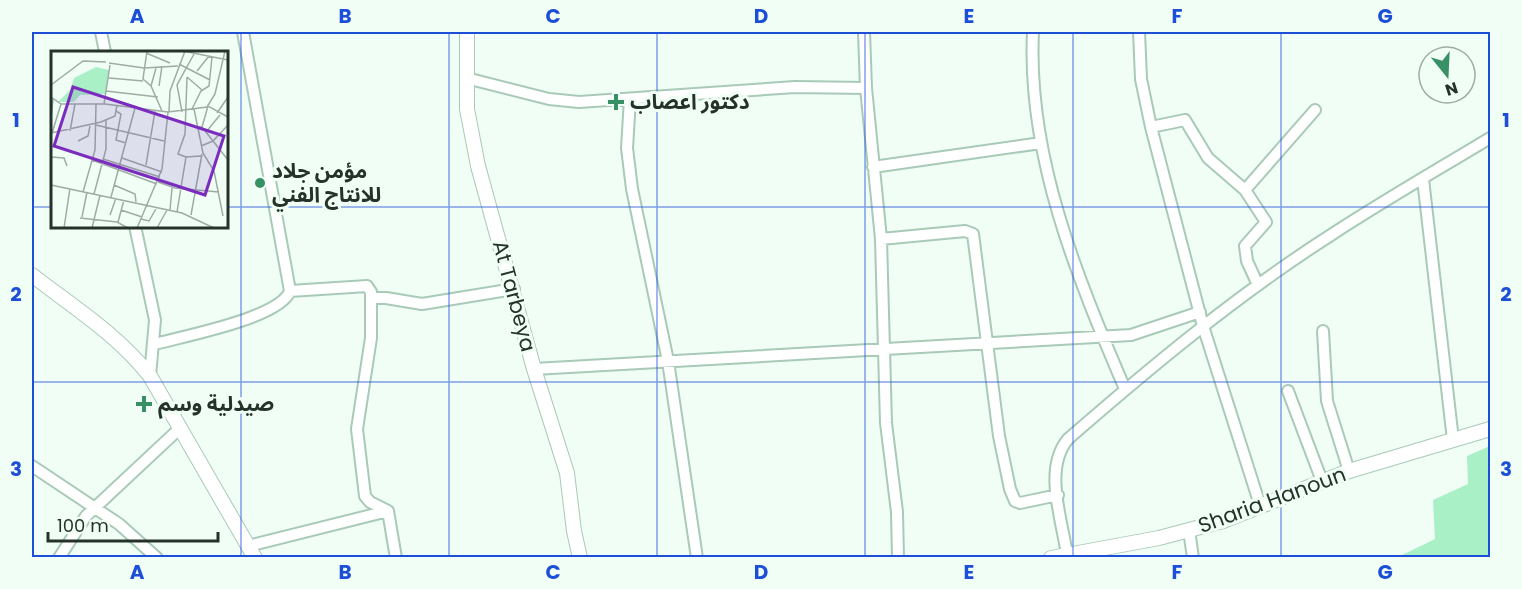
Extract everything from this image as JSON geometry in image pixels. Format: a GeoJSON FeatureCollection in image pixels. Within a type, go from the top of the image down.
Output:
{"type":"FeatureCollection","features":[{"type":"Feature","properties":{"kind":"street"},"geometry":{"type":"LineString","coordinates":[[100,32],[105,51]]}},
{"type":"Feature","properties":{"kind":"street"},"geometry":{"type":"LineString","coordinates":[[155,344],[237,322],[276,307],[287,299],[290,291],[243,32]]}},
{"type":"Feature","properties":{"kind":"street","name":"At Tarbeya"},"geometry":{"type":"LineString","coordinates":[[469,32],[466,78],[467,109],[478,166],[514,289],[534,369],[567,473],[574,531],[580,558]]}},
{"type":"Feature","properties":{"kind":"street"},"geometry":{"type":"LineString","coordinates":[[864,32],[866,88],[881,239],[886,423],[897,512],[898,558]]}},
{"type":"Feature","properties":{"kind":"street"},"geometry":{"type":"LineString","coordinates":[[1033,32],[1031,72],[1041,143],[1072,259],[1125,390]]}},
{"type":"Feature","properties":{"kind":"street"},"geometry":{"type":"LineString","coordinates":[[1139,32],[1141,80],[1151,127],[1203,326],[1260,505]]}},
{"type":"Feature","properties":{"kind":"street"},"geometry":{"type":"LineString","coordinates":[[466,78],[564,101],[630,99],[795,87],[866,88]]}},
{"type":"Feature","properties":{"kind":"street"},"geometry":{"type":"LineString","coordinates":[[630,99],[627,148],[632,189],[669,362],[697,558]]}},
{"type":"Feature","properties":{"kind":"street"},"geometry":{"type":"LineString","coordinates":[[1245,190],[1315,110]]}},
{"type":"Feature","properties":{"kind":"street"},"geometry":{"type":"LineString","coordinates":[[1151,127],[1185,120],[1208,158],[1245,190],[1266,222],[1245,246],[1247,261],[1258,285]]}},
{"type":"Feature","properties":{"kind":"street"},"geometry":{"type":"LineString","coordinates":[[1076,555],[1058,495],[1055,468],[1062,446],[1125,390],[1203,326],[1258,285],[1330,235],[1491,138]]}},
{"type":"Feature","properties":{"kind":"street"},"geometry":{"type":"LineString","coordinates":[[873,167],[1041,143]]}},
{"type":"Feature","properties":{"kind":"street"},"geometry":{"type":"LineString","coordinates":[[1423,179],[1453,440]]}},
{"type":"Feature","properties":{"kind":"street"},"geometry":{"type":"LineString","coordinates":[[135,228],[155,320],[155,344],[150,376]]}},
{"type":"Feature","properties":{"kind":"street"},"geometry":{"type":"LineString","coordinates":[[881,239],[971,231],[999,436],[1013,497],[1015,501],[1024,503],[1058,495]]}},
{"type":"Feature","properties":{"kind":"street"},"geometry":{"type":"LineString","coordinates":[[32,274],[94,320],[132,353],[150,376],[251,552],[388,511]]}},
{"type":"Feature","properties":{"kind":"street"},"geometry":{"type":"LineString","coordinates":[[290,291],[367,286],[372,298],[371,338],[357,429],[365,496],[370,502],[388,511]]}},
{"type":"Feature","properties":{"kind":"street"},"geometry":{"type":"LineString","coordinates":[[372,298],[422,304],[514,289]]}},
{"type":"Feature","properties":{"kind":"street"},"geometry":{"type":"LineString","coordinates":[[534,369],[1140,333],[1200,312]]}},
{"type":"Feature","properties":{"kind":"street"},"geometry":{"type":"LineString","coordinates":[[1323,331],[1327,401],[1349,471]]}},
{"type":"Feature","properties":{"kind":"street"},"geometry":{"type":"LineString","coordinates":[[1288,391],[1322,481]]}},
{"type":"Feature","properties":{"kind":"street"},"geometry":{"type":"LineString","coordinates":[[59,558],[86,516],[179,429]]}},
{"type":"Feature","properties":{"kind":"street","name":"Sharia Hanoun"},"geometry":{"type":"LineString","coordinates":[[1051,558],[1076,555],[1223,521],[1349,471],[1491,429]]}},
{"type":"Feature","properties":{"kind":"street"},"geometry":{"type":"LineString","coordinates":[[32,466],[119,524],[157,558]]}},
{"type":"Feature","properties":{"kind":"street"},"geometry":{"type":"LineString","coordinates":[[388,511],[396,558]]}},
{"type":"Feature","properties":{"kind":"street"},"geometry":{"type":"LineString","coordinates":[[1189,530],[1193,558]]}},
{"type":"Feature","properties":{"kind":"green space"},"geometry":{"type":"Polygon","coordinates":[[[1490,446],[1490,557],[1398,557],[1435,539],[1433,500],[1468,484],[1467,456],[1490,446]]]}},
{"type":"Feature","properties":{"kind":"place","name":"دكتور اعصاب"},"geometry":{"type":"Point","coordinates":[616,102]}},
{"type":"Feature","properties":{"kind":"place","name":"مؤمن جلاد للانتاج الفني"},"geometry":{"type":"Point","coordinates":[260,183]}},
{"type":"Feature","properties":{"kind":"place","name":"صيدلية وسم"},"geometry":{"type":"Point","coordinates":[144,404]}}]}
